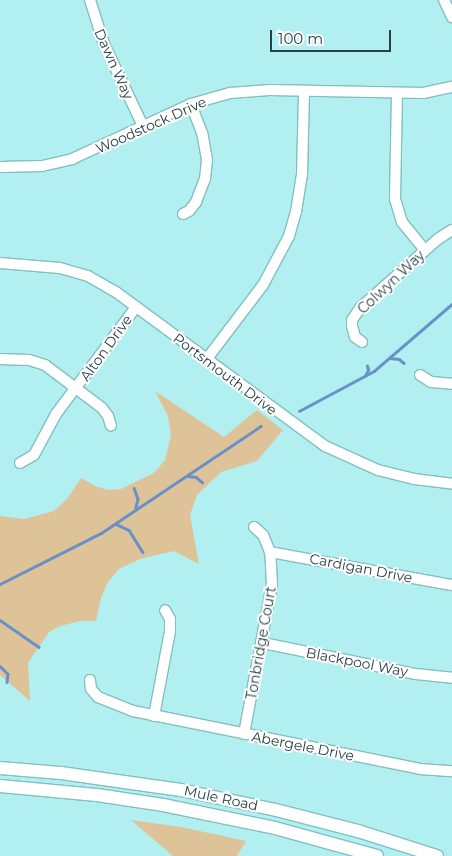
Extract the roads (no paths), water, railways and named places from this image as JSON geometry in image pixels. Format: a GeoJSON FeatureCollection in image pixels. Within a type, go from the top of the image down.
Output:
{"type":"FeatureCollection","features":[{"type":"Feature","properties":{"kind":"main road","name":"Mule Road"},"geometry":{"type":"LineString","coordinates":[[0,768],[61,773],[181,790],[358,831],[437,856]]}},
{"type":"Feature","properties":{"kind":"main road","name":"Mule Road"},"geometry":{"type":"LineString","coordinates":[[0,786],[97,795],[163,805],[275,828],[377,856]]}},
{"type":"Feature","properties":{"kind":"street","name":"Dawn Way"},"geometry":{"type":"LineString","coordinates":[[90,0],[104,44],[143,126]]}},
{"type":"Feature","properties":{"kind":"street"},"geometry":{"type":"LineString","coordinates":[[448,4],[452,18]]}},
{"type":"Feature","properties":{"kind":"street","name":"Woodstock Drive"},"geometry":{"type":"LineString","coordinates":[[0,167],[42,166],[72,159],[191,104],[240,92],[397,94],[433,92],[452,87]]}},
{"type":"Feature","properties":{"kind":"street"},"geometry":{"type":"LineString","coordinates":[[206,360],[269,276],[293,224],[302,175],[304,92]]}},
{"type":"Feature","properties":{"kind":"street"},"geometry":{"type":"LineString","coordinates":[[397,94],[395,199],[402,222],[425,250]]}},
{"type":"Feature","properties":{"kind":"street"},"geometry":{"type":"LineString","coordinates":[[183,214],[189,211],[196,202],[205,179],[206,166],[205,143],[191,104]]}},
{"type":"Feature","properties":{"kind":"street","name":"Colwyn Way"},"geometry":{"type":"LineString","coordinates":[[362,342],[353,333],[352,320],[355,314],[425,250],[452,230]]}},
{"type":"Feature","properties":{"kind":"street","name":"Portsmouth Drive"},"geometry":{"type":"LineString","coordinates":[[0,263],[74,271],[103,283],[309,436],[341,455],[397,476],[452,484]]}},
{"type":"Feature","properties":{"kind":"street","name":"Alton Drive"},"geometry":{"type":"LineString","coordinates":[[20,463],[34,455],[53,420],[136,307]]}},
{"type":"Feature","properties":{"kind":"street"},"geometry":{"type":"LineString","coordinates":[[0,359],[34,361],[49,368],[105,412],[110,426]]}},
{"type":"Feature","properties":{"kind":"street"},"geometry":{"type":"LineString","coordinates":[[420,375],[431,382],[452,384]]}},
{"type":"Feature","properties":{"kind":"street","name":"Tonbridge Court"},"geometry":{"type":"LineString","coordinates":[[244,734],[263,643],[272,585],[270,552],[263,535],[254,528]]}},
{"type":"Feature","properties":{"kind":"street","name":"Cardigan Drive"},"geometry":{"type":"LineString","coordinates":[[270,552],[452,585]]}},
{"type":"Feature","properties":{"kind":"street"},"geometry":{"type":"LineString","coordinates":[[154,716],[170,631],[170,619],[165,610]]}},
{"type":"Feature","properties":{"kind":"street","name":"Blackpool Way"},"geometry":{"type":"LineString","coordinates":[[263,643],[416,674],[452,678]]}},
{"type":"Feature","properties":{"kind":"street","name":"Abergele Drive"},"geometry":{"type":"LineString","coordinates":[[90,680],[93,693],[106,702],[154,716],[420,768],[452,772]]}},
{"type":"Feature","properties":{"kind":"waterway"},"geometry":{"type":"LineString","coordinates":[[299,411],[374,371],[452,304]]}},
{"type":"Feature","properties":{"kind":"waterway"},"geometry":{"type":"LineString","coordinates":[[390,358],[399,359],[404,363]]}},
{"type":"Feature","properties":{"kind":"waterway"},"geometry":{"type":"LineString","coordinates":[[365,376],[368,370],[367,366]]}},
{"type":"Feature","properties":{"kind":"waterway"},"geometry":{"type":"LineString","coordinates":[[0,584],[101,533],[261,426]]}},
{"type":"Feature","properties":{"kind":"waterway"},"geometry":{"type":"LineString","coordinates":[[188,476],[196,477],[202,482]]}},
{"type":"Feature","properties":{"kind":"waterway"},"geometry":{"type":"LineString","coordinates":[[134,488],[138,499],[136,508]]}},
{"type":"Feature","properties":{"kind":"waterway"},"geometry":{"type":"LineString","coordinates":[[116,524],[129,530],[143,552]]}},
{"type":"Feature","properties":{"kind":"waterway"},"geometry":{"type":"LineString","coordinates":[[0,620],[39,647]]}},
{"type":"Feature","properties":{"kind":"waterway"},"geometry":{"type":"LineString","coordinates":[[0,666],[8,674],[7,682]]}}]}
